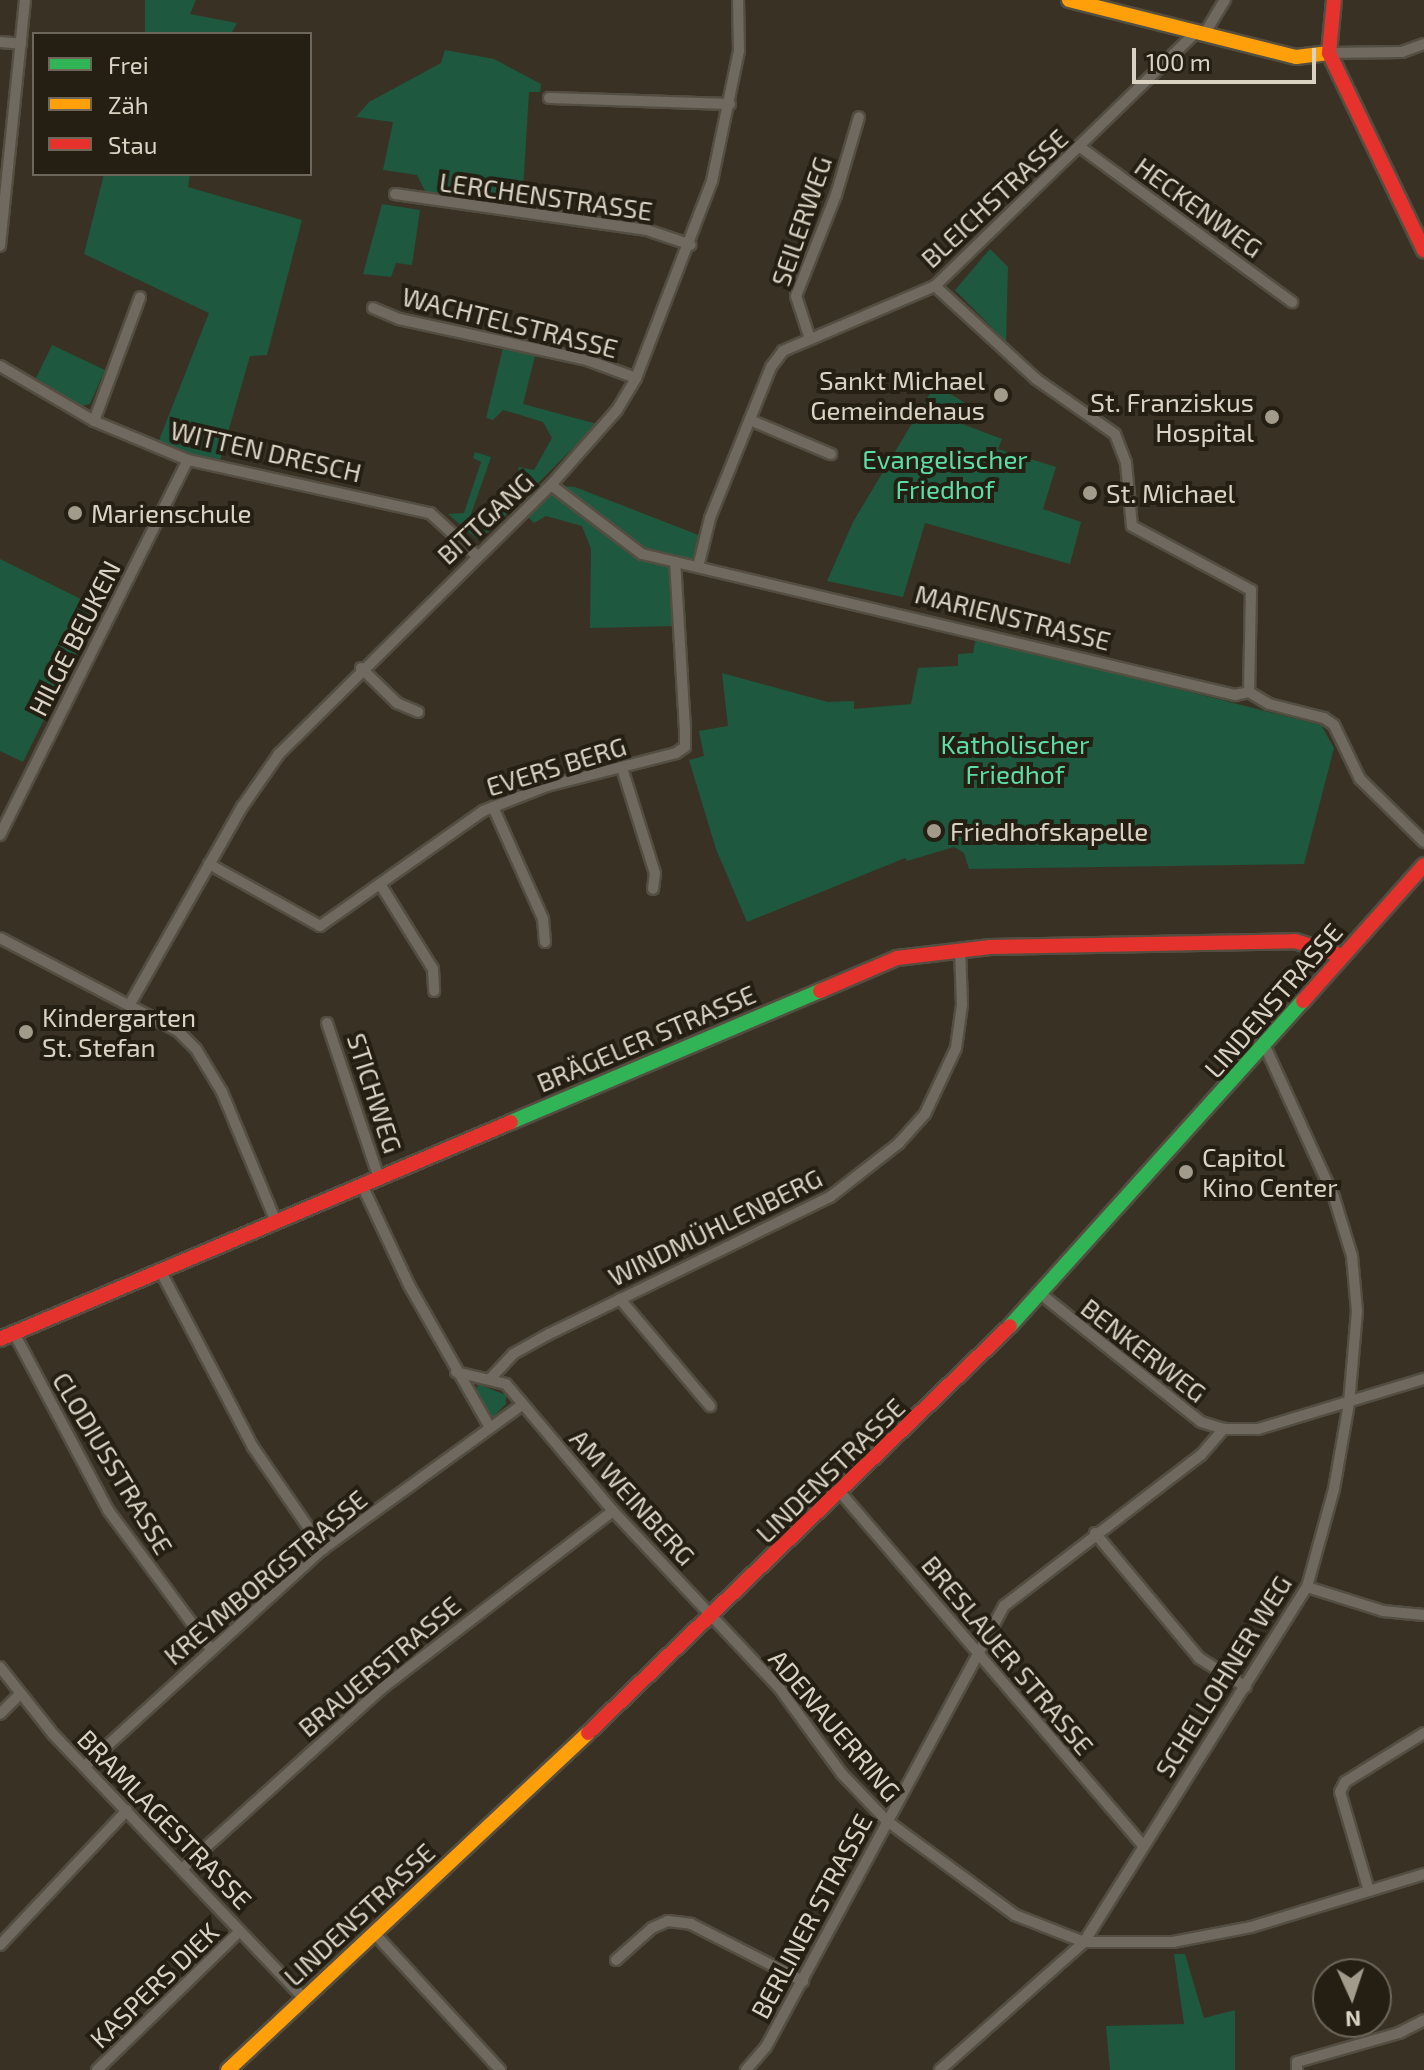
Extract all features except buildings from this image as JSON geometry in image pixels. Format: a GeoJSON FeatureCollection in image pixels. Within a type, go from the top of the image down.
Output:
{"type":"FeatureCollection","features":[{"type":"Feature","properties":{"kind":"street"},"geometry":{"type":"LineString","coordinates":[[0,246],[5,167],[25,0]]}},
{"type":"Feature","properties":{"kind":"street","name":"BITTGANG"},"geometry":{"type":"LineString","coordinates":[[130,1004],[209,864],[279,754],[361,668],[598,436],[636,378],[691,245],[730,104],[739,51],[738,0]]}},
{"type":"Feature","properties":{"kind":"street"},"geometry":{"type":"LineString","coordinates":[[1069,0],[1296,57],[1329,53],[1402,52],[1424,44]]}},
{"type":"Feature","properties":{"kind":"street","name":"BLEICHSTRASSE"},"geometry":{"type":"LineString","coordinates":[[698,567],[710,518],[771,367],[783,351],[935,286],[1201,32],[1225,0]]}},
{"type":"Feature","properties":{"kind":"street"},"geometry":{"type":"LineString","coordinates":[[1334,0],[1329,53],[1424,250]]}},
{"type":"Feature","properties":{"kind":"street"},"geometry":{"type":"LineString","coordinates":[[0,42],[21,44]]}},
{"type":"Feature","properties":{"kind":"street"},"geometry":{"type":"LineString","coordinates":[[549,98],[730,104]]}},
{"type":"Feature","properties":{"kind":"street","name":"SEILERWEG"},"geometry":{"type":"LineString","coordinates":[[810,339],[796,296],[859,117]]}},
{"type":"Feature","properties":{"kind":"street","name":"HECKENWEG"},"geometry":{"type":"LineString","coordinates":[[1080,147],[1292,302]]}},
{"type":"Feature","properties":{"kind":"street","name":"LERCHENSTRASSE"},"geometry":{"type":"LineString","coordinates":[[395,194],[647,230],[691,245]]}},
{"type":"Feature","properties":{"kind":"street"},"geometry":{"type":"LineString","coordinates":[[935,286],[1028,372],[1115,434],[1126,463],[1127,511],[1132,526],[1251,590],[1249,692]]}},
{"type":"Feature","properties":{"kind":"street"},"geometry":{"type":"LineString","coordinates":[[94,421],[140,297]]}},
{"type":"Feature","properties":{"kind":"street","name":"WACHTELSTRASSE"},"geometry":{"type":"LineString","coordinates":[[373,308],[399,319],[587,360],[636,378]]}},
{"type":"Feature","properties":{"kind":"street","name":"WITTEN DRESCH"},"geometry":{"type":"LineString","coordinates":[[0,366],[94,421],[188,460],[415,507],[443,521],[476,555]]}},
{"type":"Feature","properties":{"kind":"street"},"geometry":{"type":"LineString","coordinates":[[750,420],[831,454]]}},
{"type":"Feature","properties":{"kind":"street","name":"HILGE BEUKEN"},"geometry":{"type":"LineString","coordinates":[[0,835],[188,460]]}},
{"type":"Feature","properties":{"kind":"street","name":"MARIENSTRASSE"},"geometry":{"type":"LineString","coordinates":[[551,485],[629,547],[675,562],[1235,695],[1249,692],[1334,725],[1360,779],[1424,842]]}},
{"type":"Feature","properties":{"kind":"street","name":"EVERS BERG"},"geometry":{"type":"LineString","coordinates":[[209,864],[320,926],[437,840],[493,807],[685,747],[675,562]]}},
{"type":"Feature","properties":{"kind":"street"},"geometry":{"type":"LineString","coordinates":[[361,668],[397,703],[418,712]]}},
{"type":"Feature","properties":{"kind":"street"},"geometry":{"type":"LineString","coordinates":[[622,768],[655,873],[653,889]]}},
{"type":"Feature","properties":{"kind":"street"},"geometry":{"type":"LineString","coordinates":[[493,807],[543,919],[545,942]]}},
{"type":"Feature","properties":{"kind":"street","name":"LINDENSTRASSE"},"geometry":{"type":"LineString","coordinates":[[228,2070],[712,1617],[1042,1295],[1424,865]]}},
{"type":"Feature","properties":{"kind":"street"},"geometry":{"type":"LineString","coordinates":[[380,884],[433,969],[434,991]]}},
{"type":"Feature","properties":{"kind":"street"},"geometry":{"type":"LineString","coordinates":[[0,938],[178,1031],[213,1073],[276,1222]]}},
{"type":"Feature","properties":{"kind":"street","name":"BRÄGELER STRASSE"},"geometry":{"type":"LineString","coordinates":[[7,1336],[888,962],[960,949],[1295,941],[1343,956]]}},
{"type":"Feature","properties":{"kind":"street","name":"WINDMÜHLENBERG"},"geometry":{"type":"LineString","coordinates":[[490,1379],[513,1354],[620,1299],[787,1221],[856,1179],[899,1143],[925,1114],[956,1048],[962,1005],[960,949]]}},
{"type":"Feature","properties":{"kind":"street","name":"STICHWEG"},"geometry":{"type":"LineString","coordinates":[[327,1023],[379,1178]]}},
{"type":"Feature","properties":{"kind":"street","name":"SCHELLOHNER WEG"},"geometry":{"type":"LineString","coordinates":[[940,2070],[1084,1942],[1307,1587],[1334,1489],[1349,1403],[1357,1311],[1352,1256],[1334,1197],[1265,1046]]}},
{"type":"Feature","properties":{"kind":"street"},"geometry":{"type":"LineString","coordinates":[[362,1185],[456,1372],[489,1426]]}},
{"type":"Feature","properties":{"kind":"street"},"geometry":{"type":"LineString","coordinates":[[160,1270],[246,1435],[323,1549]]}},
{"type":"Feature","properties":{"kind":"street","name":"BENKERWEG"},"geometry":{"type":"LineString","coordinates":[[1042,1295],[1179,1406],[1201,1422],[1224,1429]]}},
{"type":"Feature","properties":{"kind":"street"},"geometry":{"type":"LineString","coordinates":[[620,1299],[710,1406]]}},
{"type":"Feature","properties":{"kind":"street","name":"CLODIUSSTRASSE"},"geometry":{"type":"LineString","coordinates":[[7,1336],[108,1510],[211,1649]]}},
{"type":"Feature","properties":{"kind":"street"},"geometry":{"type":"LineString","coordinates":[[456,1372],[490,1379]]}},
{"type":"Feature","properties":{"kind":"street","name":"AM WEINBERG"},"geometry":{"type":"LineString","coordinates":[[490,1379],[506,1384],[613,1511],[712,1617]]}},
{"type":"Feature","properties":{"kind":"street"},"geometry":{"type":"LineString","coordinates":[[1224,1429],[1258,1429],[1424,1380]]}},
{"type":"Feature","properties":{"kind":"street","name":"KREYMBORGSTRASSE"},"geometry":{"type":"LineString","coordinates":[[85,1766],[323,1549],[522,1405]]}},
{"type":"Feature","properties":{"kind":"street","name":"BERLINER STRASSE"},"geometry":{"type":"LineString","coordinates":[[746,2070],[766,2047],[803,1981],[1004,1606],[1095,1533],[1201,1455],[1224,1429]]}},
{"type":"Feature","properties":{"kind":"street","name":"BRESLAUER STRASSE"},"geometry":{"type":"LineString","coordinates":[[840,1492],[1143,1845]]}},
{"type":"Feature","properties":{"kind":"street","name":"BRAUERSTRASSE"},"geometry":{"type":"LineString","coordinates":[[183,1868],[381,1689],[613,1511]]}},
{"type":"Feature","properties":{"kind":"street"},"geometry":{"type":"LineString","coordinates":[[1095,1533],[1199,1658],[1246,1687]]}},
{"type":"Feature","properties":{"kind":"street"},"geometry":{"type":"LineString","coordinates":[[1307,1587],[1383,1611],[1424,1615]]}},
{"type":"Feature","properties":{"kind":"street","name":"ADENAUERRING"},"geometry":{"type":"LineString","coordinates":[[712,1617],[780,1689],[842,1774],[887,1821],[1015,1915],[1084,1942],[1173,1942],[1251,1927],[1424,1874]]}},
{"type":"Feature","properties":{"kind":"street","name":"BRAMLAGESTRASSE"},"geometry":{"type":"LineString","coordinates":[[0,1667],[20,1694],[85,1766],[303,1997]]}},
{"type":"Feature","properties":{"kind":"street"},"geometry":{"type":"LineString","coordinates":[[0,1714],[20,1694]]}},
{"type":"Feature","properties":{"kind":"street"},"geometry":{"type":"LineString","coordinates":[[1369,1891],[1340,1792],[1345,1782],[1424,1733]]}},
{"type":"Feature","properties":{"kind":"street"},"geometry":{"type":"LineString","coordinates":[[0,1945],[127,1810]]}},
{"type":"Feature","properties":{"kind":"street"},"geometry":{"type":"LineString","coordinates":[[616,1960],[652,1928],[668,1921],[691,1924],[803,1981]]}},
{"type":"Feature","properties":{"kind":"street","name":"KASPERS DIEK"},"geometry":{"type":"LineString","coordinates":[[97,2070],[240,1931]]}},
{"type":"Feature","properties":{"kind":"street"},"geometry":{"type":"LineString","coordinates":[[375,1934],[500,2070]]}},
{"type":"Feature","properties":{"kind":"street"},"geometry":{"type":"LineString","coordinates":[[1297,2070],[1297,2062],[1399,2033],[1424,2020]]}},
{"type":"Feature","properties":{"kind":"green space"},"geometry":{"type":"Polygon","coordinates":[[[145,0],[196,0],[190,14],[237,23],[232,32],[145,32],[145,0]]]}},
{"type":"Feature","properties":{"kind":"green space"},"geometry":{"type":"Polygon","coordinates":[[[445,50],[494,59],[541,84],[540,92],[529,92],[522,207],[427,195],[417,175],[383,170],[393,122],[356,117],[369,102],[441,63],[445,50]]]}},
{"type":"Feature","properties":{"kind":"green space"},"geometry":{"type":"Polygon","coordinates":[[[104,176],[190,176],[188,187],[302,220],[267,355],[250,356],[218,467],[156,448],[209,313],[84,254],[104,176]]]}},
{"type":"Feature","properties":{"kind":"green space"},"geometry":{"type":"Polygon","coordinates":[[[382,204],[420,210],[412,265],[396,263],[391,277],[363,274],[382,204]]]}},
{"type":"Feature","properties":{"kind":"green space"},"geometry":{"type":"Polygon","coordinates":[[[990,249],[1008,267],[1006,342],[955,290],[990,249]]]}},
{"type":"Feature","properties":{"kind":"green space"},"geometry":{"type":"Polygon","coordinates":[[[52,345],[105,370],[90,404],[81,406],[36,378],[52,345]]]}},
{"type":"Feature","properties":{"kind":"green space"},"geometry":{"type":"Polygon","coordinates":[[[503,348],[535,356],[523,404],[597,424],[502,519],[496,512],[505,512],[519,467],[534,470],[552,438],[543,422],[517,414],[503,410],[493,420],[486,418],[503,348]]]}},
{"type":"Feature","properties":{"kind":"green space","name":"Evangelischer Friedhof"},"geometry":{"type":"Polygon","coordinates":[[[935,385],[967,404],[957,422],[1002,439],[998,449],[1056,467],[1043,509],[1081,522],[1070,564],[925,523],[903,597],[827,581],[853,522],[935,385]]]}},
{"type":"Feature","properties":{"kind":"green space"},"geometry":{"type":"Polygon","coordinates":[[[475,452],[491,457],[469,520],[492,529],[478,540],[448,514],[464,513],[481,462],[473,458],[475,452]]]}},
{"type":"Feature","properties":{"kind":"green space"},"geometry":{"type":"Polygon","coordinates":[[[551,485],[575,487],[701,536],[698,567],[675,562],[677,626],[590,628],[591,549],[582,526],[546,516],[534,523],[523,512],[551,485]]]}},
{"type":"Feature","properties":{"kind":"green space"},"geometry":{"type":"Polygon","coordinates":[[[0,559],[99,608],[23,762],[0,751],[0,559]]]}},
{"type":"Feature","properties":{"kind":"green space","name":"Katholischer Friedhof"},"geometry":{"type":"Polygon","coordinates":[[[976,638],[1321,725],[1334,748],[1304,864],[969,869],[964,853],[954,847],[907,861],[905,858],[747,922],[716,849],[689,760],[704,756],[699,731],[728,726],[722,673],[828,702],[854,701],[854,709],[911,704],[918,668],[958,666],[958,654],[973,653],[976,638]]]}},
{"type":"Feature","properties":{"kind":"green space"},"geometry":{"type":"Polygon","coordinates":[[[478,1384],[506,1395],[506,1404],[494,1416],[489,1417],[475,1393],[478,1384]]]}},
{"type":"Feature","properties":{"kind":"green space"},"geometry":{"type":"Polygon","coordinates":[[[1174,1954],[1185,1954],[1204,2018],[1235,2010],[1235,2070],[1110,2070],[1106,2026],[1184,2024],[1174,1954]]]}},
{"type":"Feature","properties":{"kind":"traffic: fast"},"geometry":{"type":"LineString","coordinates":[[511,1122],[820,991]]}},
{"type":"Feature","properties":{"kind":"traffic: fast"},"geometry":{"type":"LineString","coordinates":[[1010,1326],[1303,1001]]}},
{"type":"Feature","properties":{"kind":"traffic: slow"},"geometry":{"type":"LineString","coordinates":[[1069,0],[1296,57],[1329,53]]}},
{"type":"Feature","properties":{"kind":"traffic: slow"},"geometry":{"type":"LineString","coordinates":[[228,2070],[588,1733]]}},
{"type":"Feature","properties":{"kind":"traffic: jam"},"geometry":{"type":"LineString","coordinates":[[1334,0],[1329,53],[1424,250]]}},
{"type":"Feature","properties":{"kind":"traffic: jam"},"geometry":{"type":"LineString","coordinates":[[1303,1001],[1424,865]]}},
{"type":"Feature","properties":{"kind":"traffic: jam"},"geometry":{"type":"LineString","coordinates":[[820,991],[897,958],[990,947],[1295,941],[1343,956]]}},
{"type":"Feature","properties":{"kind":"traffic: jam"},"geometry":{"type":"LineString","coordinates":[[0,1339],[511,1122]]}},
{"type":"Feature","properties":{"kind":"traffic: jam"},"geometry":{"type":"LineString","coordinates":[[588,1733],[1010,1326]]}},
{"type":"Feature","properties":{"kind":"place","name":"Sankt Michael Gemeindehaus"},"geometry":{"type":"Point","coordinates":[1001,395]}},
{"type":"Feature","properties":{"kind":"place","name":"St. Franziskus Hospital"},"geometry":{"type":"Point","coordinates":[1272,417]}},
{"type":"Feature","properties":{"kind":"place","name":"St. Michael"},"geometry":{"type":"Point","coordinates":[1090,493]}},
{"type":"Feature","properties":{"kind":"place","name":"Marienschule"},"geometry":{"type":"Point","coordinates":[75,513]}},
{"type":"Feature","properties":{"kind":"place","name":"Friedhofskapelle"},"geometry":{"type":"Point","coordinates":[934,831]}},
{"type":"Feature","properties":{"kind":"place","name":"Kindergarten St. Stefan"},"geometry":{"type":"Point","coordinates":[26,1032]}},
{"type":"Feature","properties":{"kind":"place","name":"Capitol Kino Center"},"geometry":{"type":"Point","coordinates":[1186,1172]}}]}
